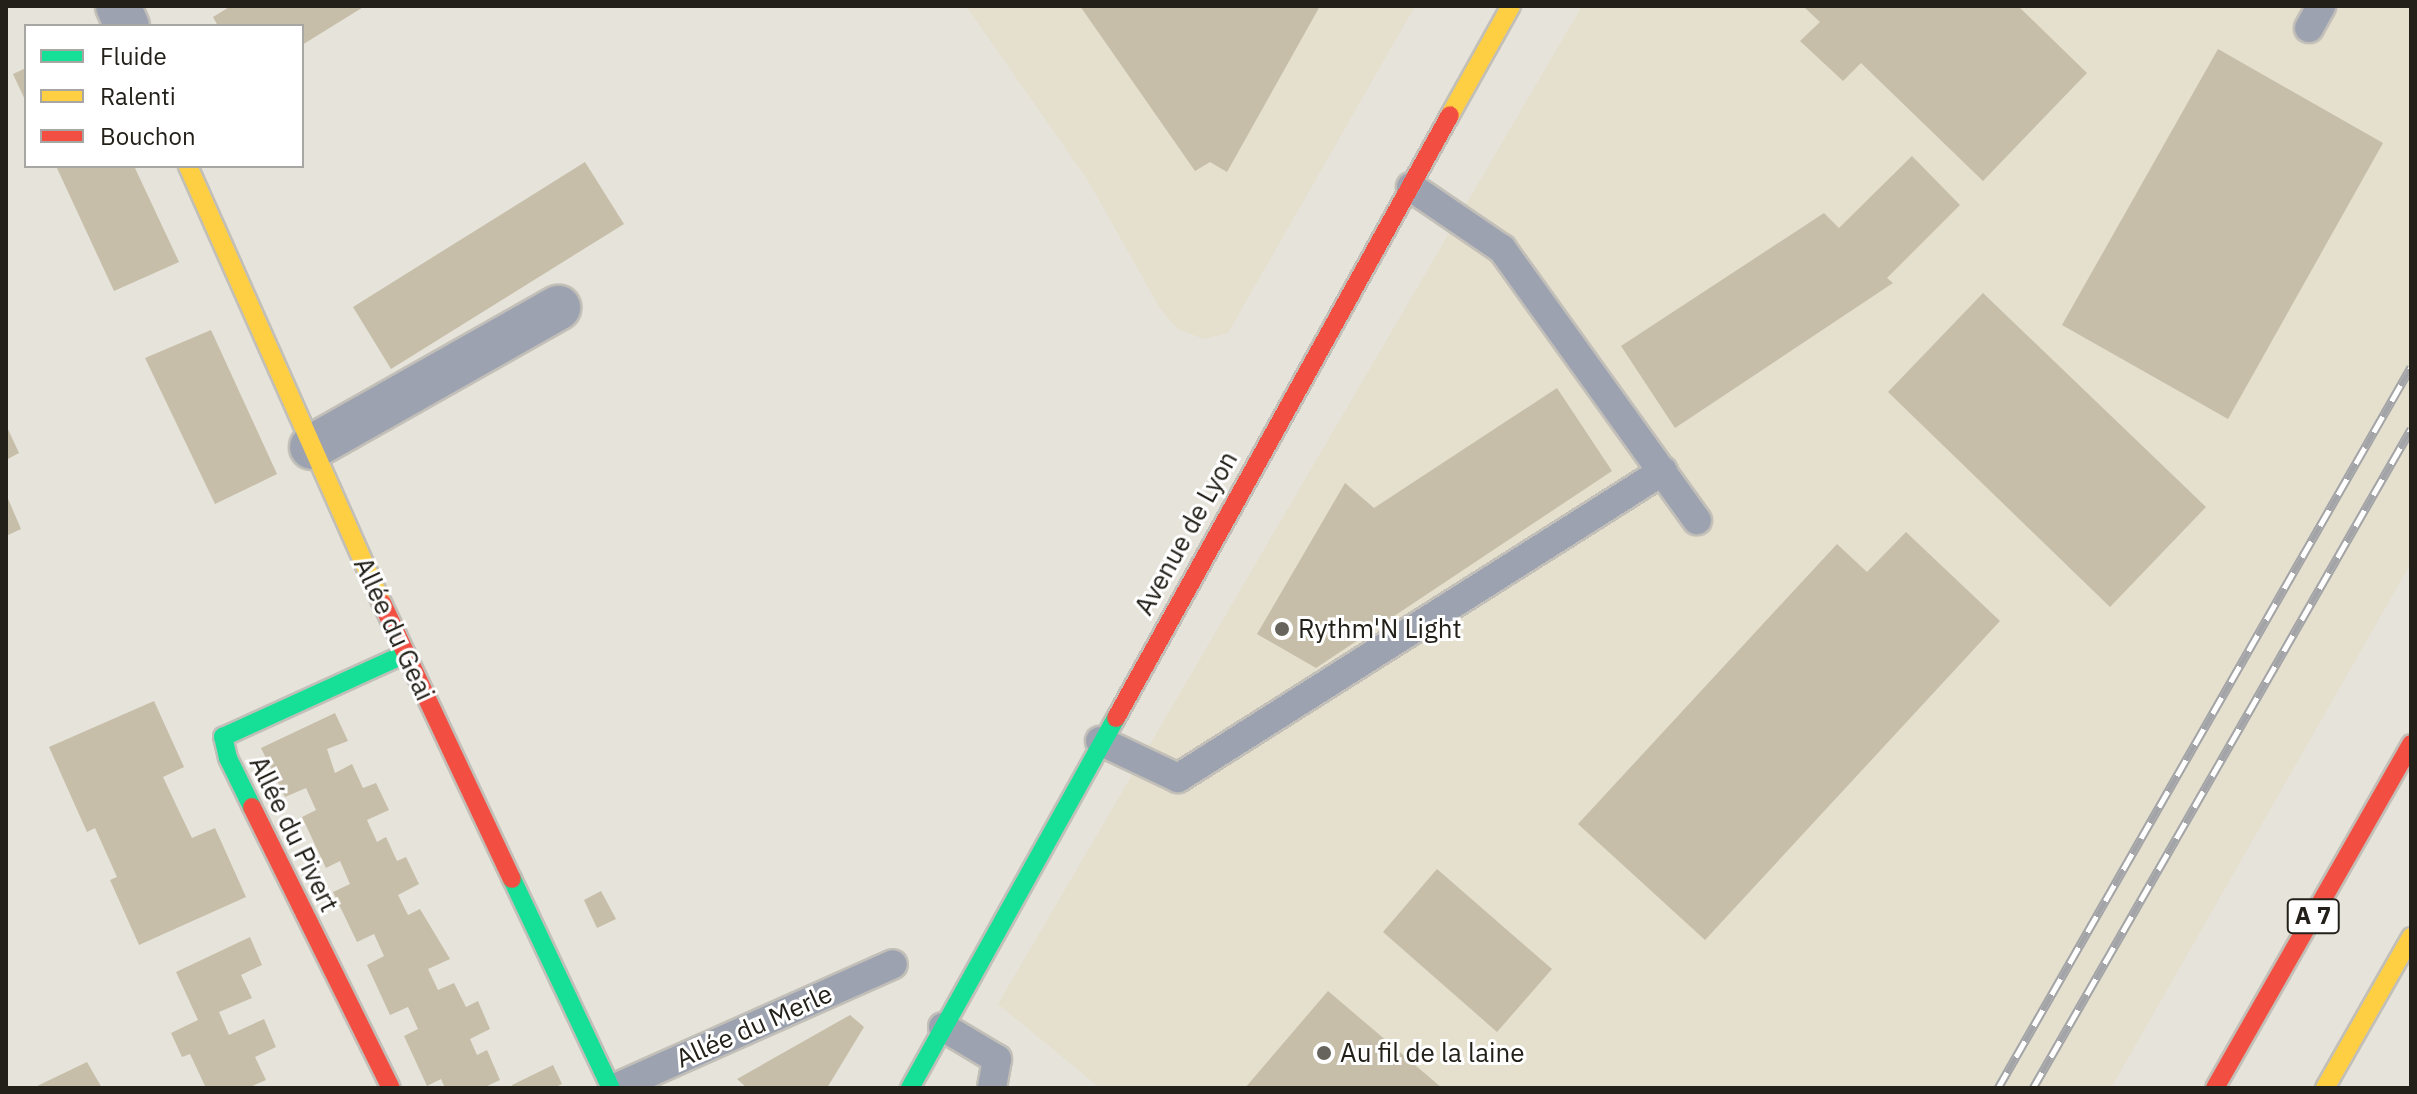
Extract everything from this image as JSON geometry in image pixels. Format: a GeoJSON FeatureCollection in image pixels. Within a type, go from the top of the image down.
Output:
{"type":"FeatureCollection","features":[{"type":"Feature","properties":{"kind":"main road","name":"Avenue de Lyon"},"geometry":{"type":"LineString","coordinates":[[910,1088],[1511,6]]}},
{"type":"Feature","properties":{"kind":"main road","name":"Allée du Geai"},"geometry":{"type":"LineString","coordinates":[[189,168],[405,654],[613,1088]]}},
{"type":"Feature","properties":{"kind":"main road","name":"Allée du Pivert"},"geometry":{"type":"LineString","coordinates":[[391,1088],[228,758],[223,737],[405,654]]}},
{"type":"Feature","properties":{"kind":"main road","name":"A 7"},"geometry":{"type":"LineString","coordinates":[[2215,1088],[2411,744]]}},
{"type":"Feature","properties":{"kind":"main road"},"geometry":{"type":"LineString","coordinates":[[2325,1088],[2411,937]]}},
{"type":"Feature","properties":{"kind":"street"},"geometry":{"type":"LineString","coordinates":[[312,447],[558,308]]}},
{"type":"Feature","properties":{"kind":"lane"},"geometry":{"type":"LineString","coordinates":[[1411,187],[1502,249],[1697,520]]}},
{"type":"Feature","properties":{"kind":"lane"},"geometry":{"type":"LineString","coordinates":[[1100,741],[1178,778],[1663,471]]}},
{"type":"Feature","properties":{"kind":"lane","name":"Allée du Merle"},"geometry":{"type":"LineString","coordinates":[[613,1088],[893,964]]}},
{"type":"Feature","properties":{"kind":"lane"},"geometry":{"type":"LineString","coordinates":[[943,1027],[997,1059],[992,1088]]}},
{"type":"Feature","properties":{"kind":"shaded area"},"geometry":{"type":"Polygon","coordinates":[[[966,6],[1415,6],[1228,333],[1204,339],[1178,329],[1161,310],[1087,179],[966,6]]]}},
{"type":"Feature","properties":{"kind":"shaded area"},"geometry":{"type":"Polygon","coordinates":[[[1582,6],[2411,6],[2411,563],[2111,1088],[1100,1088],[998,1004],[1582,6]]]}},
{"type":"Feature","properties":{"kind":"building"},"geometry":{"type":"Polygon","coordinates":[[[231,6],[365,6],[304,44],[304,24],[217,24],[213,17],[231,6]]]}},
{"type":"Feature","properties":{"kind":"building"},"geometry":{"type":"Polygon","coordinates":[[[1080,6],[1320,6],[1227,172],[1210,162],[1195,171],[1080,6]]]}},
{"type":"Feature","properties":{"kind":"building"},"geometry":{"type":"Polygon","coordinates":[[[1803,6],[2018,6],[2087,73],[1983,181],[1861,63],[1843,81],[1800,41],[1820,22],[1803,6]]]}},
{"type":"Feature","properties":{"kind":"building"},"geometry":{"type":"Polygon","coordinates":[[[2218,49],[2383,143],[2228,419],[2062,325],[2218,49]]]}},
{"type":"Feature","properties":{"kind":"building"},"geometry":{"type":"Polygon","coordinates":[[[24,69],[24,98],[13,74],[24,69]]]}},
{"type":"Feature","properties":{"kind":"building"},"geometry":{"type":"Polygon","coordinates":[[[1912,156],[1960,205],[1887,278],[1893,283],[1675,428],[1621,346],[1824,213],[1839,228],[1912,156]]]}},
{"type":"Feature","properties":{"kind":"building"},"geometry":{"type":"Polygon","coordinates":[[[585,162],[624,224],[391,369],[353,307],[585,162]]]}},
{"type":"Feature","properties":{"kind":"building"},"geometry":{"type":"Polygon","coordinates":[[[57,168],[135,168],[179,262],[114,291],[57,168]]]}},
{"type":"Feature","properties":{"kind":"building"},"geometry":{"type":"Polygon","coordinates":[[[1983,293],[2206,507],[2110,607],[1888,392],[1983,293]]]}},
{"type":"Feature","properties":{"kind":"building"},"geometry":{"type":"Polygon","coordinates":[[[211,330],[277,474],[215,504],[145,358],[211,330]]]}},
{"type":"Feature","properties":{"kind":"building"},"geometry":{"type":"Polygon","coordinates":[[[1557,388],[1612,471],[1316,668],[1257,634],[1345,483],[1374,508],[1557,388]]]}},
{"type":"Feature","properties":{"kind":"building"},"geometry":{"type":"Polygon","coordinates":[[[6,425],[19,453],[6,460],[6,425]]]}},
{"type":"Feature","properties":{"kind":"building"},"geometry":{"type":"Polygon","coordinates":[[[6,494],[21,529],[6,536],[6,494]]]}},
{"type":"Feature","properties":{"kind":"building"},"geometry":{"type":"Polygon","coordinates":[[[1906,532],[2000,621],[1705,940],[1578,824],[1837,544],[1867,572],[1906,532]]]}},
{"type":"Feature","properties":{"kind":"building"},"geometry":{"type":"Polygon","coordinates":[[[154,701],[184,767],[163,777],[178,809],[192,838],[215,828],[246,897],[139,945],[110,880],[117,877],[95,828],[87,832],[49,747],[154,701]]]}},
{"type":"Feature","properties":{"kind":"building"},"geometry":{"type":"Polygon","coordinates":[[[335,713],[348,741],[327,749],[335,773],[352,764],[363,788],[376,783],[389,810],[367,820],[377,842],[386,837],[397,861],[406,857],[419,884],[398,895],[408,915],[420,909],[450,959],[428,969],[438,990],[454,983],[466,1007],[478,1001],[490,1029],[470,1039],[477,1055],[487,1050],[500,1080],[483,1088],[445,1088],[441,1079],[427,1086],[404,1036],[418,1029],[408,1007],[390,1015],[367,965],[384,956],[374,934],[357,942],[333,892],[350,884],[340,861],[326,868],[302,817],[316,810],[306,788],[285,797],[261,748],[335,713]]]}},
{"type":"Feature","properties":{"kind":"building"},"geometry":{"type":"Polygon","coordinates":[[[1437,869],[1552,969],[1497,1032],[1383,932],[1437,869]]]}},
{"type":"Feature","properties":{"kind":"building"},"geometry":{"type":"Polygon","coordinates":[[[601,891],[616,919],[597,928],[584,900],[601,891]]]}},
{"type":"Feature","properties":{"kind":"building"},"geometry":{"type":"Polygon","coordinates":[[[250,937],[262,965],[241,975],[252,998],[219,1012],[229,1035],[264,1019],[276,1047],[255,1057],[266,1080],[248,1088],[206,1088],[190,1054],[182,1057],[171,1033],[198,1020],[176,972],[250,937]]]}},
{"type":"Feature","properties":{"kind":"building"},"geometry":{"type":"Polygon","coordinates":[[[1328,991],[1442,1088],[1245,1088],[1328,991]]]}},
{"type":"Feature","properties":{"kind":"building"},"geometry":{"type":"Polygon","coordinates":[[[850,1015],[864,1027],[827,1088],[747,1088],[737,1079],[850,1015]]]}},
{"type":"Feature","properties":{"kind":"building"},"geometry":{"type":"Polygon","coordinates":[[[87,1062],[102,1088],[33,1088],[87,1062]]]}},
{"type":"Feature","properties":{"kind":"building"},"geometry":{"type":"Polygon","coordinates":[[[553,1065],[562,1084],[554,1088],[513,1088],[512,1085],[553,1065]]]}},
{"type":"Feature","properties":{"kind":"railway"},"geometry":{"type":"LineString","coordinates":[[1998,1088],[2411,367]]}},
{"type":"Feature","properties":{"kind":"railway"},"geometry":{"type":"LineString","coordinates":[[2033,1088],[2411,429]]}},
{"type":"Feature","properties":{"kind":"traffic: fast"},"geometry":{"type":"LineString","coordinates":[[252,807],[228,758],[223,737],[405,654]]}},
{"type":"Feature","properties":{"kind":"traffic: fast"},"geometry":{"type":"LineString","coordinates":[[910,1088],[1116,718]]}},
{"type":"Feature","properties":{"kind":"traffic: fast"},"geometry":{"type":"LineString","coordinates":[[512,879],[611,1088]]}},
{"type":"Feature","properties":{"kind":"traffic: slow"},"geometry":{"type":"LineString","coordinates":[[1450,115],[1511,6]]}},
{"type":"Feature","properties":{"kind":"traffic: slow"},"geometry":{"type":"LineString","coordinates":[[189,168],[382,603]]}},
{"type":"Feature","properties":{"kind":"traffic: slow"},"geometry":{"type":"LineString","coordinates":[[2325,1088],[2411,937]]}},
{"type":"Feature","properties":{"kind":"traffic: jam"},"geometry":{"type":"LineString","coordinates":[[1116,718],[1450,115]]}},
{"type":"Feature","properties":{"kind":"traffic: jam"},"geometry":{"type":"LineString","coordinates":[[382,603],[512,879]]}},
{"type":"Feature","properties":{"kind":"traffic: jam"},"geometry":{"type":"LineString","coordinates":[[2215,1088],[2411,744]]}},
{"type":"Feature","properties":{"kind":"traffic: jam"},"geometry":{"type":"LineString","coordinates":[[252,807],[391,1088]]}},
{"type":"Feature","properties":{"kind":"place","name":"Rythm'N Light"},"geometry":{"type":"Point","coordinates":[1282,629]}},
{"type":"Feature","properties":{"kind":"place","name":"Au fil de la laine"},"geometry":{"type":"Point","coordinates":[1324,1053]}}]}
